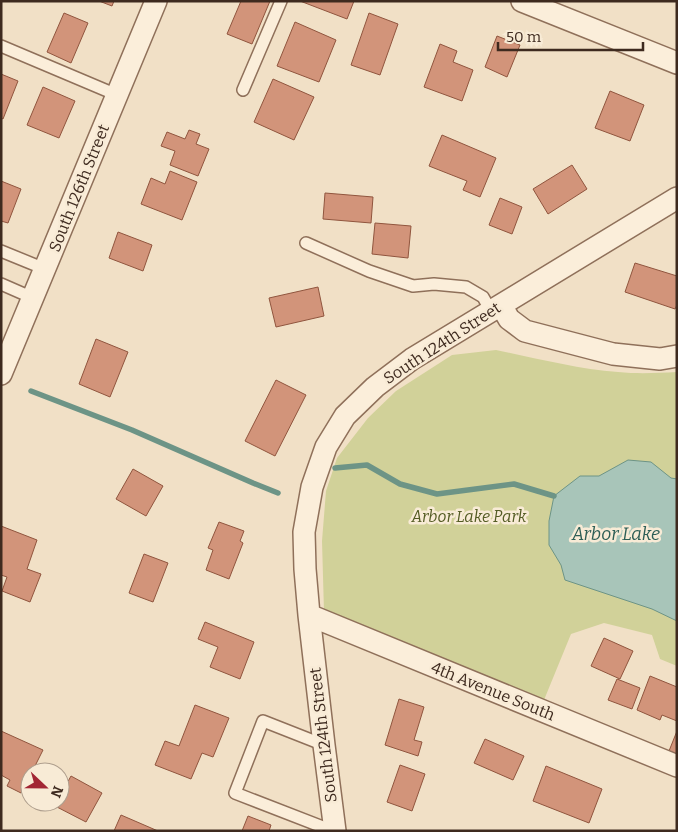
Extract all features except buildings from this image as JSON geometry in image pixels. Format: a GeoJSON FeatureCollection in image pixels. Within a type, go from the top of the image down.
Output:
{"type":"FeatureCollection","features":[{"type":"Feature","properties":{"kind":"street","name":"South 126th Street"},"geometry":{"type":"LineString","coordinates":[[1,374],[156,1]]}},
{"type":"Feature","properties":{"kind":"street"},"geometry":{"type":"LineString","coordinates":[[522,1],[677,63]]}},
{"type":"Feature","properties":{"kind":"street","name":"South 124th Street"},"geometry":{"type":"LineString","coordinates":[[334,831],[305,569],[304,532],[312,487],[326,447],[345,416],[375,387],[412,359],[677,198]]}},
{"type":"Feature","properties":{"kind":"street"},"geometry":{"type":"LineString","coordinates":[[496,308],[525,331],[613,354],[660,359],[677,356]]}},
{"type":"Feature","properties":{"kind":"street","name":"4th Avenue South"},"geometry":{"type":"LineString","coordinates":[[310,615],[677,766]]}},
{"type":"Feature","properties":{"kind":"lane"},"geometry":{"type":"LineString","coordinates":[[243,90],[281,1]]}},
{"type":"Feature","properties":{"kind":"lane"},"geometry":{"type":"LineString","coordinates":[[1,46],[117,94]]}},
{"type":"Feature","properties":{"kind":"lane"},"geometry":{"type":"LineString","coordinates":[[306,243],[369,271],[413,286],[434,284],[466,287],[483,297],[496,308]]}},
{"type":"Feature","properties":{"kind":"lane"},"geometry":{"type":"LineString","coordinates":[[1,250],[45,269]]}},
{"type":"Feature","properties":{"kind":"lane"},"geometry":{"type":"LineString","coordinates":[[1,284],[33,298]]}},
{"type":"Feature","properties":{"kind":"lane"},"geometry":{"type":"LineString","coordinates":[[324,745],[263,721],[235,793],[334,831]]}},
{"type":"Feature","properties":{"kind":"green space","name":"Arbor Lake Park"},"geometry":{"type":"Polygon","coordinates":[[[496,350],[603,371],[625,373],[677,372],[677,666],[660,659],[652,635],[604,623],[571,634],[544,700],[324,612],[322,541],[326,491],[337,458],[368,418],[396,391],[452,355],[496,350]]]}},
{"type":"Feature","properties":{"kind":"water","name":"Arbor Lake"},"geometry":{"type":"Polygon","coordinates":[[[628,460],[651,462],[671,478],[677,479],[677,621],[652,609],[565,580],[561,565],[549,545],[549,521],[554,496],[580,476],[599,476],[628,460]]]}},
{"type":"Feature","properties":{"kind":"waterway"},"geometry":{"type":"LineString","coordinates":[[31,391],[132,430],[278,493]]}},
{"type":"Feature","properties":{"kind":"waterway"},"geometry":{"type":"LineString","coordinates":[[335,468],[367,465],[400,484],[437,494],[514,484],[554,496]]}}]}
